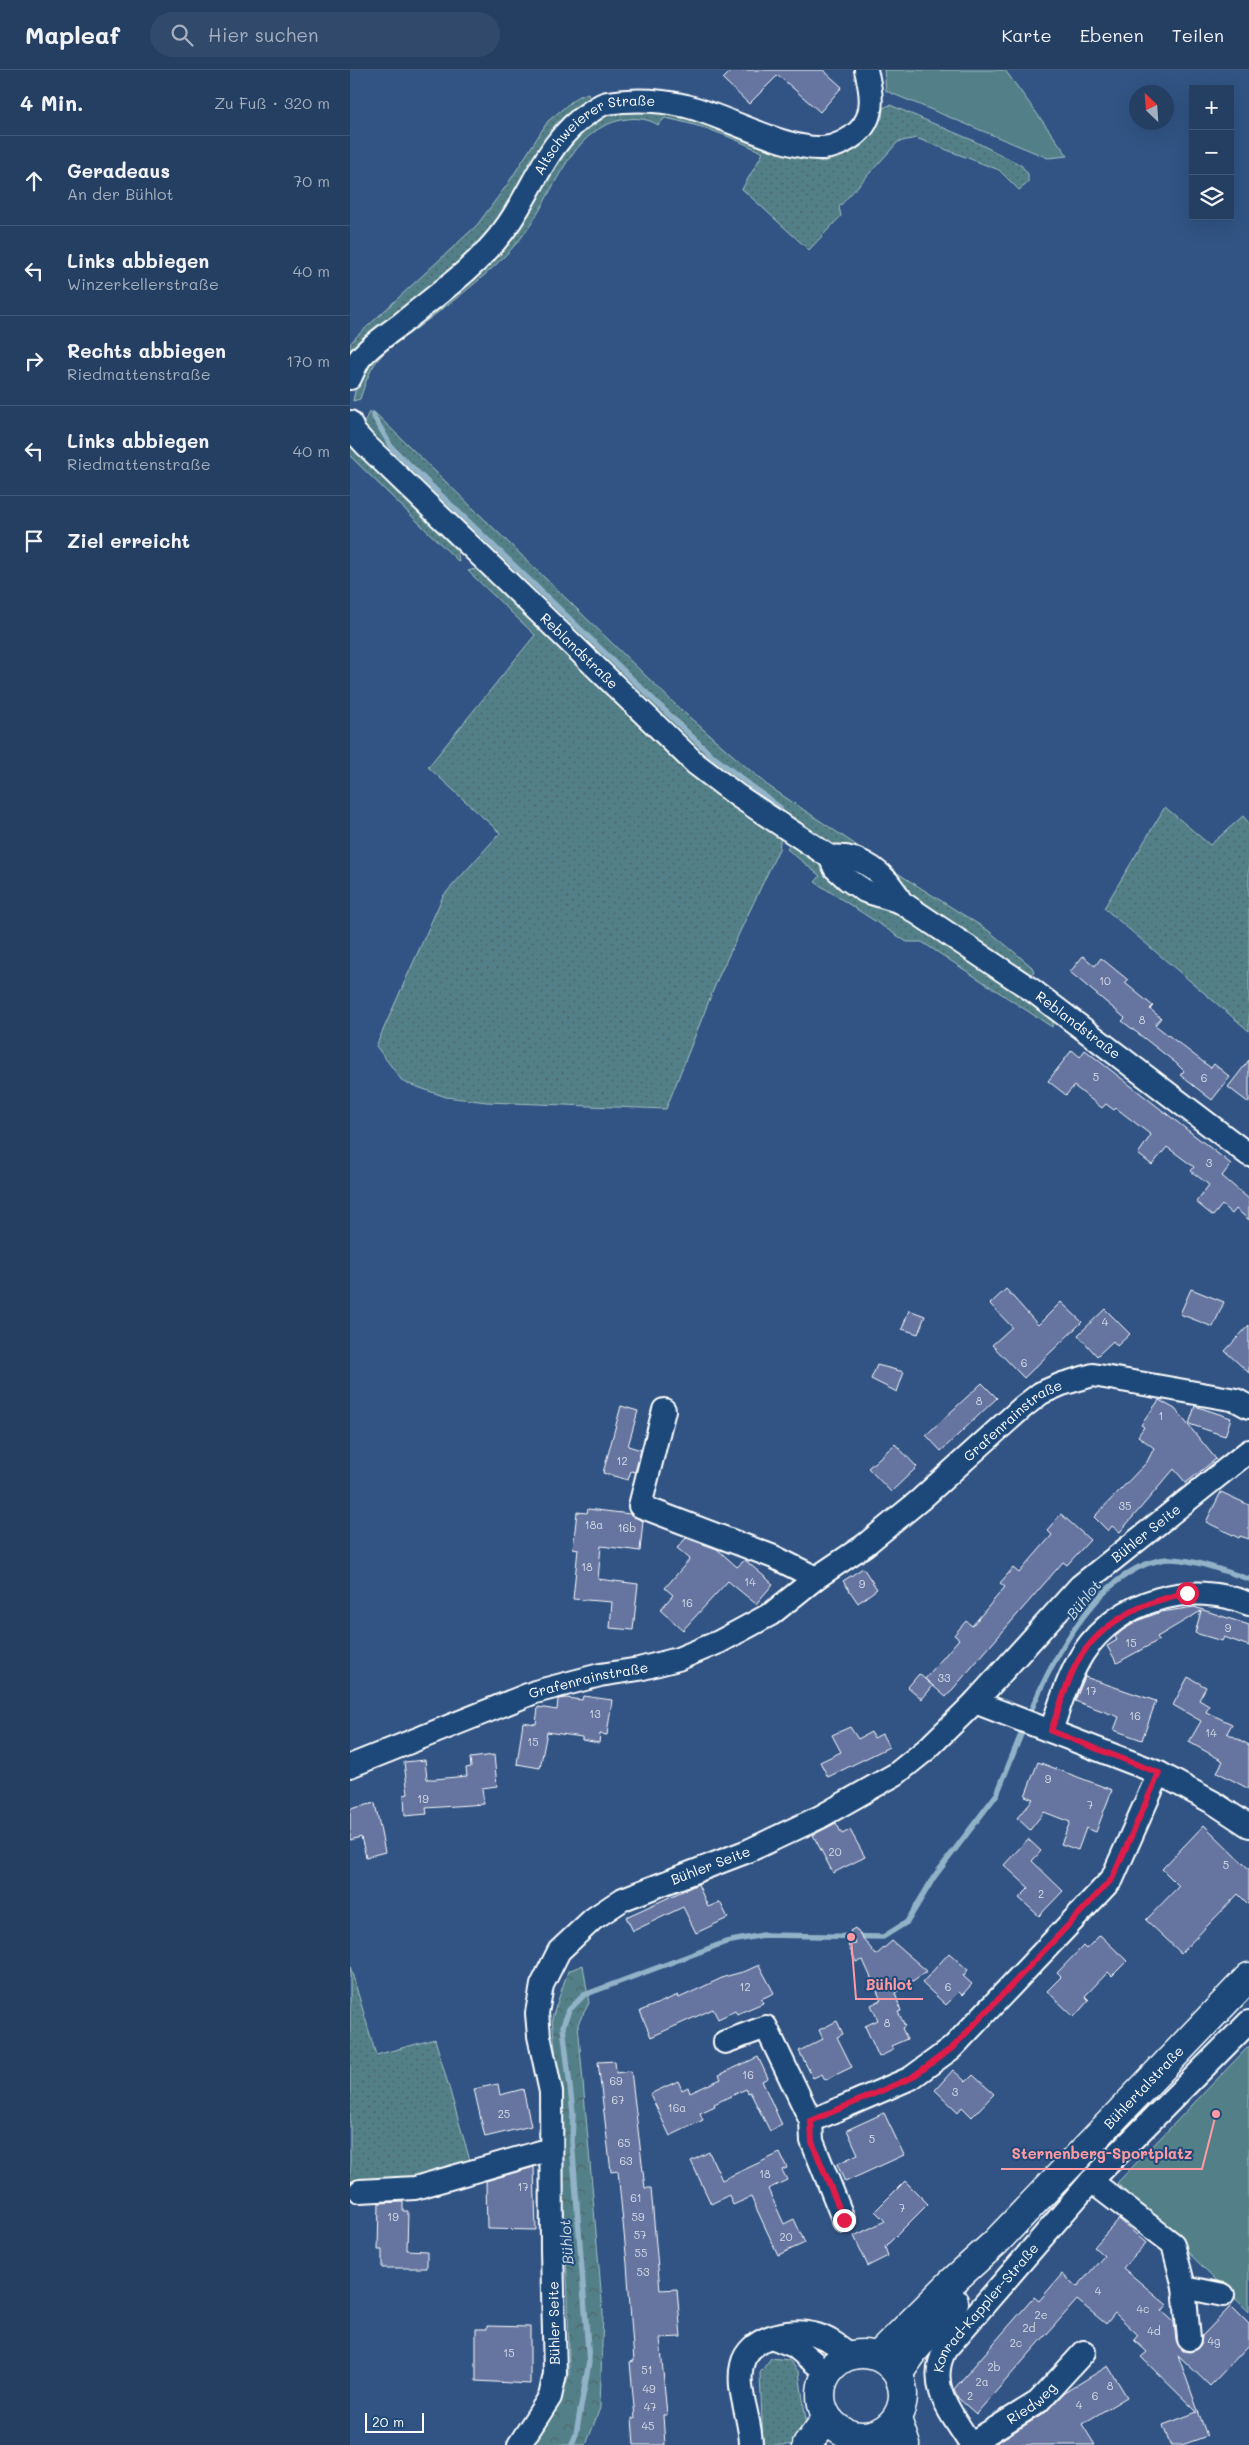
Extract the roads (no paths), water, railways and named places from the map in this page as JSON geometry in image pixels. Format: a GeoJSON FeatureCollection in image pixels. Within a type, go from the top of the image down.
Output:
{"type":"FeatureCollection","features":[{"type":"Feature","properties":{"kind":"main road","name":"Bühlertalstraße"},"geometry":{"type":"LineString","coordinates":[[888,2365],[952,2282],[996,2242],[1249,1978]]}},
{"type":"Feature","properties":{"kind":"main road"},"geometry":{"type":"LineString","coordinates":[[807,2445],[885,2430],[897,2419],[903,2404],[904,2388],[888,2365],[864,2353],[850,2355],[837,2362],[827,2373],[821,2387],[821,2403],[852,2435]]}},
{"type":"Feature","properties":{"kind":"main road"},"geometry":{"type":"LineString","coordinates":[[897,2419],[906,2445]]}},
{"type":"Feature","properties":{"kind":"street","name":"Altschweierer Straße"},"geometry":{"type":"LineString","coordinates":[[350,378],[360,358],[479,258],[504,230],[550,149],[565,131],[604,104],[650,101],[683,105],[710,112],[792,144],[823,148],[850,140],[862,128],[869,113],[872,93],[866,70]]}},
{"type":"Feature","properties":{"kind":"street","name":"Reblandstraße"},"geometry":{"type":"LineString","coordinates":[[350,422],[354,432],[366,445],[696,764],[738,796],[830,857],[841,873],[865,892],[901,902],[1032,990],[1249,1155]]}},
{"type":"Feature","properties":{"kind":"street","name":"Grafenrainstraße"},"geometry":{"type":"LineString","coordinates":[[350,1766],[534,1692],[678,1659],[719,1642],[771,1614],[816,1578],[865,1545],[920,1500],[1023,1406],[1041,1393],[1062,1384],[1093,1375],[1236,1400],[1249,1407]]}},
{"type":"Feature","properties":{"kind":"street"},"geometry":{"type":"LineString","coordinates":[[664,1410],[640,1506],[774,1557],[816,1578]]}},
{"type":"Feature","properties":{"kind":"street","name":"Bühler Seite"},"geometry":{"type":"LineString","coordinates":[[519,2445],[550,2397],[555,2374],[551,2092],[539,2036],[537,2013],[542,1985],[559,1951],[593,1919],[623,1898],[748,1851],[820,1817],[896,1774],[927,1749],[975,1702],[1080,1586],[1108,1561],[1249,1451]]}},
{"type":"Feature","properties":{"kind":"street"},"geometry":{"type":"LineString","coordinates":[[1044,1728],[1085,1651],[1109,1626],[1136,1608],[1161,1598],[1187,1593],[1212,1594],[1249,1604]]}},
{"type":"Feature","properties":{"kind":"street"},"geometry":{"type":"LineString","coordinates":[[975,1702],[1159,1773],[1214,1803],[1249,1826]]}},
{"type":"Feature","properties":{"kind":"street"},"geometry":{"type":"LineString","coordinates":[[811,2121],[911,2078],[952,2048],[1112,1879],[1159,1773]]}},
{"type":"Feature","properties":{"kind":"street","name":"Konrad-Kappler-Straße"},"geometry":{"type":"LineString","coordinates":[[971,2444],[944,2400],[937,2381],[939,2362],[945,2350],[1091,2181],[1249,2022]]}},
{"type":"Feature","properties":{"kind":"street"},"geometry":{"type":"LineString","coordinates":[[725,2042],[766,2027],[811,2121],[812,2142],[844,2220]]}},
{"type":"Feature","properties":{"kind":"street"},"geometry":{"type":"LineString","coordinates":[[360,2191],[415,2188],[551,2149]]}},
{"type":"Feature","properties":{"kind":"street"},"geometry":{"type":"LineString","coordinates":[[1091,2181],[1173,2244],[1184,2287],[1189,2339]]}},
{"type":"Feature","properties":{"kind":"street"},"geometry":{"type":"LineString","coordinates":[[1184,2287],[1223,2295]]}},
{"type":"Feature","properties":{"kind":"street"},"geometry":{"type":"LineString","coordinates":[[751,2445],[742,2382],[742,2364],[748,2352],[759,2342],[789,2332],[815,2334],[836,2344],[850,2355]]}},
{"type":"Feature","properties":{"kind":"street"},"geometry":{"type":"LineString","coordinates":[[774,2338],[794,2346],[827,2373]]}},
{"type":"Feature","properties":{"kind":"street","name":"Riedweg"},"geometry":{"type":"LineString","coordinates":[[971,2444],[1038,2402],[1084,2352]]}},
{"type":"Feature","properties":{"kind":"waterway"},"geometry":{"type":"LineString","coordinates":[[373,415],[392,448],[711,755],[780,808]]}},
{"type":"Feature","properties":{"kind":"waterway","name":"Bühlot"},"geometry":{"type":"LineString","coordinates":[[1028,1718],[1049,1672],[1078,1623],[1115,1582],[1137,1568],[1160,1560],[1181,1560],[1205,1565],[1249,1579]]}},
{"type":"Feature","properties":{"kind":"waterway","name":"Bühlot"},"geometry":{"type":"LineString","coordinates":[[572,2445],[576,2434],[589,2362],[572,2141],[573,2113],[563,2026],[569,2010],[584,1995],[726,1942],[763,1935],[883,1937],[907,1922],[934,1877],[997,1794],[1024,1727]]}},
{"type":"Feature","properties":{"kind":"place","name":"Bühlot"},"geometry":{"type":"Point","coordinates":[851,1937]}},
{"type":"Feature","properties":{"kind":"place","name":"Sternenberg-Sportplatz"},"geometry":{"type":"Point","coordinates":[1216,2114]}}]}
